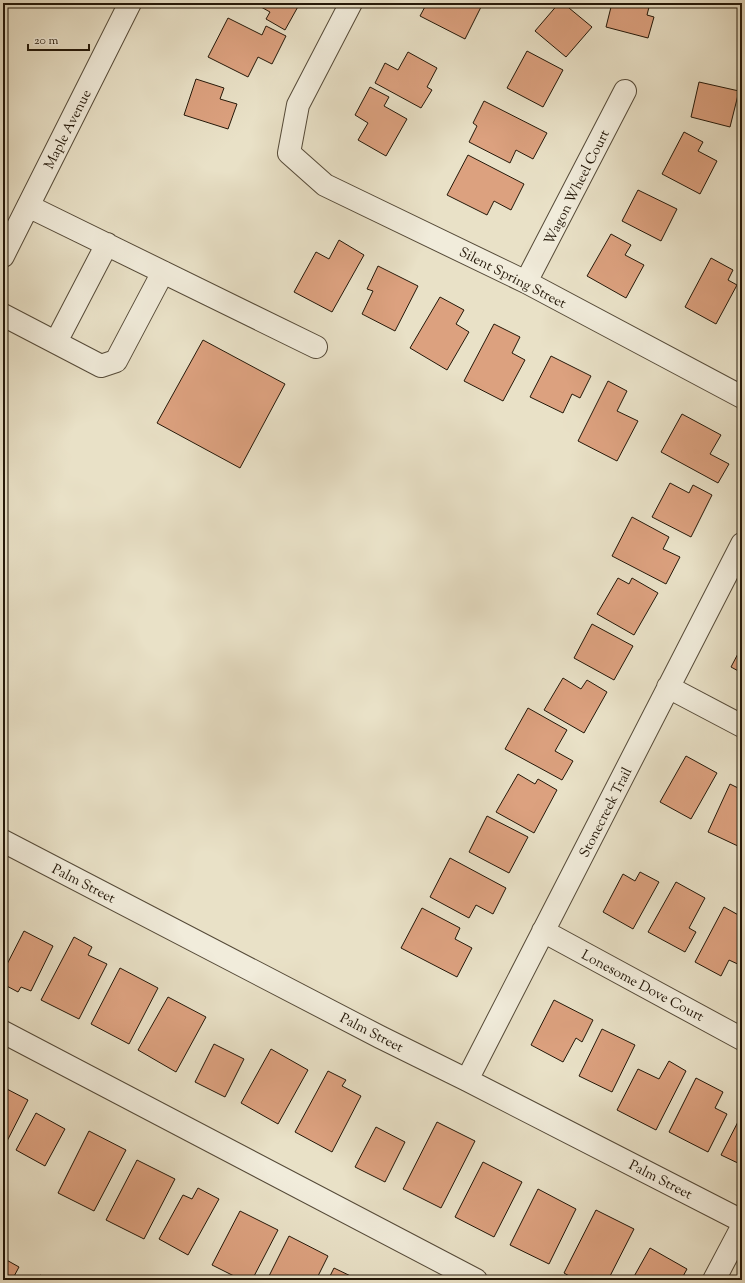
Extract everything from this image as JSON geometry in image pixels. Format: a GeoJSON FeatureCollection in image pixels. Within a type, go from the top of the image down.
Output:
{"type":"FeatureCollection","features":[{"type":"Feature","properties":{"kind":"street","name":"Maple Avenue"},"geometry":{"type":"LineString","coordinates":[[3,256],[130,3]]}},
{"type":"Feature","properties":{"kind":"street","name":"Silent Spring Street"},"geometry":{"type":"LineString","coordinates":[[351,3],[298,105],[289,153],[325,185],[526,282],[742,398]]}},
{"type":"Feature","properties":{"kind":"street","name":"Wagon Wheel Court"},"geometry":{"type":"LineString","coordinates":[[526,282],[625,91]]}},
{"type":"Feature","properties":{"kind":"street"},"geometry":{"type":"LineString","coordinates":[[28,206],[316,346]]}},
{"type":"Feature","properties":{"kind":"street"},"geometry":{"type":"LineString","coordinates":[[56,342],[107,244]]}},
{"type":"Feature","properties":{"kind":"street"},"geometry":{"type":"LineString","coordinates":[[3,315],[101,366],[116,361],[163,272]]}},
{"type":"Feature","properties":{"kind":"street","name":"Stonecreek Trail"},"geometry":{"type":"LineString","coordinates":[[467,1080],[742,544]]}},
{"type":"Feature","properties":{"kind":"street"},"geometry":{"type":"LineString","coordinates":[[668,687],[742,726]]}},
{"type":"Feature","properties":{"kind":"street","name":"Palm Street"},"geometry":{"type":"LineString","coordinates":[[3,841],[380,1037],[742,1221]]}},
{"type":"Feature","properties":{"kind":"street","name":"Lonesome Dove Court"},"geometry":{"type":"LineString","coordinates":[[543,931],[742,1039]]}},
{"type":"Feature","properties":{"kind":"street"},"geometry":{"type":"LineString","coordinates":[[3,1032],[476,1280]]}},
{"type":"Feature","properties":{"kind":"street"},"geometry":{"type":"LineString","coordinates":[[714,1280],[742,1227]]}},
{"type":"Feature","properties":{"kind":"building"},"geometry":{"type":"Polygon","coordinates":[[[254,3],[300,3],[285,30],[266,19],[270,12],[254,3]]]}},
{"type":"Feature","properties":{"kind":"building"},"geometry":{"type":"Polygon","coordinates":[[[427,3],[483,3],[465,39],[420,16],[427,3]]]}},
{"type":"Feature","properties":{"kind":"building"},"geometry":{"type":"Polygon","coordinates":[[[559,3],[563,3],[592,27],[566,57],[535,31],[559,3]]]}},
{"type":"Feature","properties":{"kind":"building"},"geometry":{"type":"Polygon","coordinates":[[[612,3],[650,3],[647,15],[654,17],[648,38],[606,27],[612,3]]]}},
{"type":"Feature","properties":{"kind":"building"},"geometry":{"type":"Polygon","coordinates":[[[228,18],[262,35],[266,26],[286,36],[272,64],[258,57],[248,77],[208,57],[228,18]]]}},
{"type":"Feature","properties":{"kind":"building"},"geometry":{"type":"Polygon","coordinates":[[[527,51],[563,70],[543,107],[507,88],[527,51]]]}},
{"type":"Feature","properties":{"kind":"building"},"geometry":{"type":"Polygon","coordinates":[[[408,52],[437,68],[427,87],[432,90],[421,108],[375,83],[385,63],[398,70],[408,52]]]}},
{"type":"Feature","properties":{"kind":"building"},"geometry":{"type":"Polygon","coordinates":[[[196,79],[224,88],[220,99],[237,104],[228,129],[184,115],[196,79]]]}},
{"type":"Feature","properties":{"kind":"building"},"geometry":{"type":"Polygon","coordinates":[[[699,82],[739,91],[730,127],[691,117],[699,82]]]}},
{"type":"Feature","properties":{"kind":"building"},"geometry":{"type":"Polygon","coordinates":[[[370,87],[389,97],[384,106],[407,119],[386,156],[358,140],[368,123],[355,115],[370,87]]]}},
{"type":"Feature","properties":{"kind":"building"},"geometry":{"type":"Polygon","coordinates":[[[484,101],[547,133],[533,159],[516,150],[510,163],[469,142],[477,126],[473,123],[484,101]]]}},
{"type":"Feature","properties":{"kind":"building"},"geometry":{"type":"Polygon","coordinates":[[[684,132],[703,142],[698,151],[717,161],[700,194],[662,174],[684,132]]]}},
{"type":"Feature","properties":{"kind":"building"},"geometry":{"type":"Polygon","coordinates":[[[468,155],[524,184],[511,210],[494,201],[487,215],[447,195],[468,155]]]}},
{"type":"Feature","properties":{"kind":"building"},"geometry":{"type":"Polygon","coordinates":[[[638,190],[677,209],[661,241],[622,221],[638,190]]]}},
{"type":"Feature","properties":{"kind":"building"},"geometry":{"type":"Polygon","coordinates":[[[611,234],[631,245],[625,255],[644,265],[626,298],[587,276],[611,234]]]}},
{"type":"Feature","properties":{"kind":"building"},"geometry":{"type":"Polygon","coordinates":[[[339,240],[364,255],[332,312],[294,292],[316,252],[329,259],[339,240]]]}},
{"type":"Feature","properties":{"kind":"building"},"geometry":{"type":"Polygon","coordinates":[[[711,258],[733,270],[728,280],[737,285],[716,324],[685,307],[711,258]]]}},
{"type":"Feature","properties":{"kind":"building"},"geometry":{"type":"Polygon","coordinates":[[[378,266],[418,286],[395,331],[362,314],[373,291],[367,289],[378,266]]]}},
{"type":"Feature","properties":{"kind":"building"},"geometry":{"type":"Polygon","coordinates":[[[440,297],[464,310],[456,324],[469,332],[447,370],[410,348],[440,297]]]}},
{"type":"Feature","properties":{"kind":"building"},"geometry":{"type":"Polygon","coordinates":[[[494,324],[520,337],[512,353],[525,360],[503,401],[464,381],[494,324]]]}},
{"type":"Feature","properties":{"kind":"building"},"geometry":{"type":"Polygon","coordinates":[[[203,340],[285,384],[240,468],[157,423],[203,340]]]}},
{"type":"Feature","properties":{"kind":"building"},"geometry":{"type":"Polygon","coordinates":[[[551,356],[591,376],[580,398],[572,394],[563,413],[530,397],[551,356]]]}},
{"type":"Feature","properties":{"kind":"building"},"geometry":{"type":"Polygon","coordinates":[[[608,381],[627,391],[617,411],[638,421],[617,461],[578,441],[608,381]]]}},
{"type":"Feature","properties":{"kind":"building"},"geometry":{"type":"Polygon","coordinates":[[[682,414],[721,435],[710,454],[729,464],[718,483],[661,452],[682,414]]]}},
{"type":"Feature","properties":{"kind":"building"},"geometry":{"type":"Polygon","coordinates":[[[670,483],[689,493],[693,485],[712,495],[691,537],[652,517],[670,483]]]}},
{"type":"Feature","properties":{"kind":"building"},"geometry":{"type":"Polygon","coordinates":[[[632,517],[669,537],[663,549],[680,557],[666,584],[612,556],[632,517]]]}},
{"type":"Feature","properties":{"kind":"building"},"geometry":{"type":"Polygon","coordinates":[[[618,578],[629,584],[632,578],[658,593],[634,635],[597,614],[618,578]]]}},
{"type":"Feature","properties":{"kind":"building"},"geometry":{"type":"Polygon","coordinates":[[[592,624],[633,646],[614,680],[574,658],[592,624]]]}},
{"type":"Feature","properties":{"kind":"building"},"geometry":{"type":"Polygon","coordinates":[[[742,646],[742,673],[731,667],[742,646]]]}},
{"type":"Feature","properties":{"kind":"building"},"geometry":{"type":"Polygon","coordinates":[[[563,678],[581,689],[587,680],[607,692],[584,733],[544,710],[563,678]]]}},
{"type":"Feature","properties":{"kind":"building"},"geometry":{"type":"Polygon","coordinates":[[[528,708],[567,730],[555,751],[573,761],[562,780],[505,749],[528,708]]]}},
{"type":"Feature","properties":{"kind":"building"},"geometry":{"type":"Polygon","coordinates":[[[686,756],[717,773],[691,819],[660,802],[686,756]]]}},
{"type":"Feature","properties":{"kind":"building"},"geometry":{"type":"Polygon","coordinates":[[[518,774],[535,784],[538,779],[557,790],[534,833],[496,812],[518,774]]]}},
{"type":"Feature","properties":{"kind":"building"},"geometry":{"type":"Polygon","coordinates":[[[730,784],[742,790],[742,843],[740,847],[708,832],[730,784]]]}},
{"type":"Feature","properties":{"kind":"building"},"geometry":{"type":"Polygon","coordinates":[[[487,816],[528,837],[509,873],[469,852],[487,816]]]}},
{"type":"Feature","properties":{"kind":"building"},"geometry":{"type":"Polygon","coordinates":[[[450,858],[506,888],[493,914],[476,905],[469,918],[430,897],[450,858]]]}},
{"type":"Feature","properties":{"kind":"building"},"geometry":{"type":"Polygon","coordinates":[[[640,872],[659,882],[633,929],[603,912],[623,874],[635,881],[640,872]]]}},
{"type":"Feature","properties":{"kind":"building"},"geometry":{"type":"Polygon","coordinates":[[[676,882],[705,898],[689,928],[696,932],[685,952],[648,932],[676,882]]]}},
{"type":"Feature","properties":{"kind":"building"},"geometry":{"type":"Polygon","coordinates":[[[724,907],[742,917],[742,966],[729,960],[721,976],[695,962],[724,907]]]}},
{"type":"Feature","properties":{"kind":"building"},"geometry":{"type":"Polygon","coordinates":[[[422,908],[460,928],[455,939],[472,948],[457,977],[401,948],[422,908]]]}},
{"type":"Feature","properties":{"kind":"building"},"geometry":{"type":"Polygon","coordinates":[[[24,931],[53,946],[31,991],[21,987],[18,992],[3,984],[3,972],[24,931]]]}},
{"type":"Feature","properties":{"kind":"building"},"geometry":{"type":"Polygon","coordinates":[[[74,937],[92,947],[88,955],[107,964],[79,1019],[41,1000],[74,937]]]}},
{"type":"Feature","properties":{"kind":"building"},"geometry":{"type":"Polygon","coordinates":[[[120,968],[158,988],[129,1044],[91,1024],[120,968]]]}},
{"type":"Feature","properties":{"kind":"building"},"geometry":{"type":"Polygon","coordinates":[[[168,997],[206,1017],[176,1072],[138,1050],[168,997]]]}},
{"type":"Feature","properties":{"kind":"building"},"geometry":{"type":"Polygon","coordinates":[[[554,1000],[593,1020],[582,1042],[576,1038],[563,1062],[531,1045],[554,1000]]]}},
{"type":"Feature","properties":{"kind":"building"},"geometry":{"type":"Polygon","coordinates":[[[602,1029],[635,1045],[612,1092],[579,1076],[602,1029]]]}},
{"type":"Feature","properties":{"kind":"building"},"geometry":{"type":"Polygon","coordinates":[[[214,1044],[244,1059],[225,1097],[195,1082],[214,1044]]]}},
{"type":"Feature","properties":{"kind":"building"},"geometry":{"type":"Polygon","coordinates":[[[271,1049],[308,1070],[278,1124],[241,1103],[271,1049]]]}},
{"type":"Feature","properties":{"kind":"building"},"geometry":{"type":"Polygon","coordinates":[[[669,1061],[686,1071],[656,1130],[617,1110],[638,1069],[659,1079],[669,1061]]]}},
{"type":"Feature","properties":{"kind":"building"},"geometry":{"type":"Polygon","coordinates":[[[328,1071],[346,1080],[342,1086],[361,1096],[332,1152],[295,1132],[328,1071]]]}},
{"type":"Feature","properties":{"kind":"building"},"geometry":{"type":"Polygon","coordinates":[[[696,1078],[723,1092],[715,1108],[727,1114],[708,1152],[669,1132],[696,1078]]]}},
{"type":"Feature","properties":{"kind":"building"},"geometry":{"type":"Polygon","coordinates":[[[3,1087],[28,1100],[3,1149],[3,1087]]]}},
{"type":"Feature","properties":{"kind":"building"},"geometry":{"type":"Polygon","coordinates":[[[36,1113],[65,1129],[45,1166],[16,1150],[36,1113]]]}},
{"type":"Feature","properties":{"kind":"building"},"geometry":{"type":"Polygon","coordinates":[[[742,1114],[742,1165],[721,1155],[742,1114]]]}},
{"type":"Feature","properties":{"kind":"building"},"geometry":{"type":"Polygon","coordinates":[[[437,1122],[475,1141],[441,1208],[403,1189],[437,1122]]]}},
{"type":"Feature","properties":{"kind":"building"},"geometry":{"type":"Polygon","coordinates":[[[376,1127],[405,1142],[385,1182],[355,1167],[376,1127]]]}},
{"type":"Feature","properties":{"kind":"building"},"geometry":{"type":"Polygon","coordinates":[[[89,1131],[126,1150],[94,1211],[58,1193],[89,1131]]]}},
{"type":"Feature","properties":{"kind":"building"},"geometry":{"type":"Polygon","coordinates":[[[137,1160],[175,1179],[144,1239],[106,1220],[137,1160]]]}},
{"type":"Feature","properties":{"kind":"building"},"geometry":{"type":"Polygon","coordinates":[[[483,1162],[522,1182],[494,1237],[455,1217],[483,1162]]]}},
{"type":"Feature","properties":{"kind":"building"},"geometry":{"type":"Polygon","coordinates":[[[198,1188],[219,1199],[188,1255],[159,1239],[183,1195],[192,1199],[198,1188]]]}},
{"type":"Feature","properties":{"kind":"building"},"geometry":{"type":"Polygon","coordinates":[[[538,1189],[576,1209],[549,1264],[510,1245],[538,1189]]]}},
{"type":"Feature","properties":{"kind":"building"},"geometry":{"type":"Polygon","coordinates":[[[596,1210],[634,1229],[608,1280],[576,1280],[564,1273],[596,1210]]]}},
{"type":"Feature","properties":{"kind":"building"},"geometry":{"type":"Polygon","coordinates":[[[240,1211],[278,1230],[252,1280],[242,1280],[212,1265],[240,1211]]]}},
{"type":"Feature","properties":{"kind":"building"},"geometry":{"type":"Polygon","coordinates":[[[289,1236],[328,1256],[316,1280],[267,1280],[289,1236]]]}},
{"type":"Feature","properties":{"kind":"building"},"geometry":{"type":"Polygon","coordinates":[[[650,1248],[687,1269],[681,1280],[632,1280],[650,1248]]]}},
{"type":"Feature","properties":{"kind":"building"},"geometry":{"type":"Polygon","coordinates":[[[3,1258],[19,1267],[12,1280],[3,1280],[3,1258]]]}},
{"type":"Feature","properties":{"kind":"building"},"geometry":{"type":"Polygon","coordinates":[[[334,1268],[359,1280],[328,1280],[334,1268]]]}},
{"type":"Feature","properties":{"kind":"building"},"geometry":{"type":"Polygon","coordinates":[[[40,1275],[48,1280],[37,1280],[40,1275]]]}}]}
